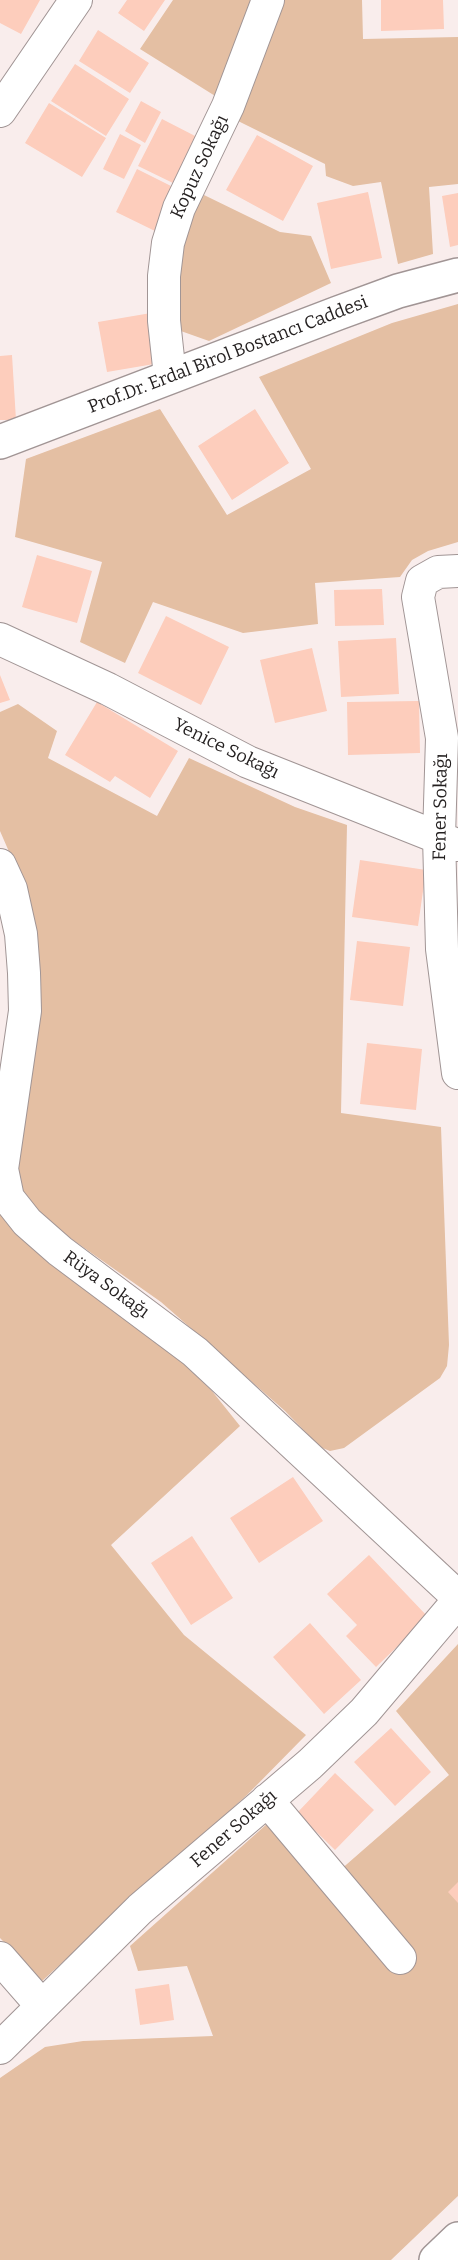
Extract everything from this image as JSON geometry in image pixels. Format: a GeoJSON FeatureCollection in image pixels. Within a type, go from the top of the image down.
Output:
{"type":"FeatureCollection","features":[{"type":"Feature","properties":{"kind":"street"},"geometry":{"type":"LineString","coordinates":[[0,111],[75,0]]}},
{"type":"Feature","properties":{"kind":"street","name":"Kopuz Sokağı"},"geometry":{"type":"LineString","coordinates":[[170,376],[164,321],[164,276],[168,243],[179,208],[228,106],[268,0]]}},
{"type":"Feature","properties":{"kind":"street","name":"Prof.Dr. Erdal Birol Bostancı Caddesi"},"geometry":{"type":"LineString","coordinates":[[0,442],[398,291],[458,275]]}},
{"type":"Feature","properties":{"kind":"street","name":"Fener Sokağı"},"geometry":{"type":"LineString","coordinates":[[458,571],[438,572],[422,581],[418,597],[442,738],[448,841],[442,949],[458,1073]]}},
{"type":"Feature","properties":{"kind":"street","name":"Yenice Sokağı"},"geometry":{"type":"LineString","coordinates":[[0,639],[108,689],[248,762],[448,841]]}},
{"type":"Feature","properties":{"kind":"street","name":"Rüya Sokağı"},"geometry":{"type":"LineString","coordinates":[[0,865],[11,889],[21,934],[25,1011],[2,1169],[8,1198],[27,1222],[60,1251],[195,1352],[458,1599]]}},
{"type":"Feature","properties":{"kind":"street","name":"Fener Sokağı"},"geometry":{"type":"LineString","coordinates":[[0,2048],[140,1909],[267,1800],[364,1712],[458,1599]]}},
{"type":"Feature","properties":{"kind":"street"},"geometry":{"type":"LineString","coordinates":[[267,1800],[400,1958]]}},
{"type":"Feature","properties":{"kind":"street"},"geometry":{"type":"LineString","coordinates":[[0,1958],[42,2006]]}},
{"type":"Feature","properties":{"kind":"street"},"geometry":{"type":"LineString","coordinates":[[436,2260],[458,2239]]}},
{"type":"Feature","properties":{"kind":"shaded area"},"geometry":{"type":"Polygon","coordinates":[[[173,0],[255,0],[220,99],[140,49],[173,0]]]}},
{"type":"Feature","properties":{"kind":"shaded area"},"geometry":{"type":"Polygon","coordinates":[[[281,0],[362,0],[363,39],[458,37],[458,184],[429,187],[433,254],[398,264],[381,182],[353,186],[326,176],[325,164],[236,120],[281,0]]]}},
{"type":"Feature","properties":{"kind":"shaded area"},"geometry":{"type":"Polygon","coordinates":[[[204,195],[280,232],[311,236],[331,283],[209,341],[178,330],[177,257],[188,224],[204,195]]]}},
{"type":"Feature","properties":{"kind":"shaded area"},"geometry":{"type":"Polygon","coordinates":[[[458,304],[458,542],[428,551],[412,560],[400,577],[315,583],[318,624],[243,633],[153,602],[125,663],[80,642],[102,562],[15,537],[26,459],[160,409],[227,515],[311,469],[259,377],[392,323],[458,304]]]}},
{"type":"Feature","properties":{"kind":"shaded area"},"geometry":{"type":"Polygon","coordinates":[[[18,704],[57,731],[48,758],[157,816],[189,758],[295,807],[347,825],[341,1113],[441,1127],[449,1345],[447,1366],[440,1378],[344,1448],[330,1451],[320,1447],[285,1411],[161,1302],[63,1233],[27,1202],[21,1187],[18,1163],[34,1062],[38,981],[20,877],[0,831],[0,712],[18,704]]]}},
{"type":"Feature","properties":{"kind":"shaded area"},"geometry":{"type":"Polygon","coordinates":[[[0,1212],[178,1358],[212,1391],[240,1426],[111,1545],[184,1635],[306,1735],[247,1795],[42,1981],[0,1938],[0,1212]]]}},
{"type":"Feature","properties":{"kind":"shaded area"},"geometry":{"type":"Polygon","coordinates":[[[458,1644],[458,2196],[391,2260],[0,2260],[0,2078],[45,2047],[83,2041],[213,2036],[187,1966],[138,1971],[130,1946],[268,1823],[323,1885],[449,1775],[396,1711],[458,1644]]]}},
{"type":"Feature","properties":{"kind":"building"},"geometry":{"type":"Polygon","coordinates":[[[0,0],[40,0],[21,34],[0,23],[0,0]]]}},
{"type":"Feature","properties":{"kind":"building"},"geometry":{"type":"Polygon","coordinates":[[[127,0],[165,0],[144,31],[118,13],[127,0]]]}},
{"type":"Feature","properties":{"kind":"building"},"geometry":{"type":"Polygon","coordinates":[[[381,0],[443,0],[444,29],[381,31],[381,0]]]}},
{"type":"Feature","properties":{"kind":"building"},"geometry":{"type":"Polygon","coordinates":[[[98,30],[149,63],[130,93],[79,61],[98,30]]]}},
{"type":"Feature","properties":{"kind":"building"},"geometry":{"type":"Polygon","coordinates":[[[75,64],[129,99],[106,136],[51,101],[75,64]]]}},
{"type":"Feature","properties":{"kind":"building"},"geometry":{"type":"Polygon","coordinates":[[[141,101],[161,112],[145,143],[125,131],[141,101]]]}},
{"type":"Feature","properties":{"kind":"building"},"geometry":{"type":"Polygon","coordinates":[[[49,103],[106,138],[82,177],[25,143],[49,103]]]}},
{"type":"Feature","properties":{"kind":"building"},"geometry":{"type":"Polygon","coordinates":[[[162,119],[199,138],[175,184],[138,166],[162,119]]]}},
{"type":"Feature","properties":{"kind":"building"},"geometry":{"type":"Polygon","coordinates":[[[120,134],[141,145],[124,179],[103,169],[120,134]]]}},
{"type":"Feature","properties":{"kind":"building"},"geometry":{"type":"Polygon","coordinates":[[[257,135],[313,166],[283,221],[226,190],[257,135]]]}},
{"type":"Feature","properties":{"kind":"building"},"geometry":{"type":"Polygon","coordinates":[[[137,169],[175,188],[155,231],[116,212],[137,169]]]}},
{"type":"Feature","properties":{"kind":"building"},"geometry":{"type":"Polygon","coordinates":[[[368,192],[382,258],[331,269],[317,203],[368,192]]]}},
{"type":"Feature","properties":{"kind":"building"},"geometry":{"type":"Polygon","coordinates":[[[458,193],[458,245],[450,247],[442,196],[458,193]]]}},
{"type":"Feature","properties":{"kind":"building"},"geometry":{"type":"Polygon","coordinates":[[[151,313],[160,363],[107,372],[98,322],[151,313]]]}},
{"type":"Feature","properties":{"kind":"building"},"geometry":{"type":"Polygon","coordinates":[[[12,355],[16,420],[0,420],[0,356],[12,355]]]}},
{"type":"Feature","properties":{"kind":"building"},"geometry":{"type":"Polygon","coordinates":[[[255,409],[289,463],[232,500],[198,446],[255,409]]]}},
{"type":"Feature","properties":{"kind":"building"},"geometry":{"type":"Polygon","coordinates":[[[37,555],[92,571],[77,623],[22,607],[37,555]]]}},
{"type":"Feature","properties":{"kind":"building"},"geometry":{"type":"Polygon","coordinates":[[[382,589],[384,625],[335,626],[334,590],[382,589]]]}},
{"type":"Feature","properties":{"kind":"building"},"geometry":{"type":"Polygon","coordinates":[[[166,616],[229,647],[201,705],[138,673],[166,616]]]}},
{"type":"Feature","properties":{"kind":"building"},"geometry":{"type":"Polygon","coordinates":[[[396,638],[399,694],[341,697],[338,641],[396,638]]]}},
{"type":"Feature","properties":{"kind":"building"},"geometry":{"type":"Polygon","coordinates":[[[312,648],[327,711],[275,723],[260,660],[312,648]]]}},
{"type":"Feature","properties":{"kind":"building"},"geometry":{"type":"Polygon","coordinates":[[[0,675],[10,700],[0,703],[0,675]]]}},
{"type":"Feature","properties":{"kind":"building"},"geometry":{"type":"Polygon","coordinates":[[[419,701],[420,753],[348,755],[347,702],[419,701]]]}},
{"type":"Feature","properties":{"kind":"building"},"geometry":{"type":"Polygon","coordinates":[[[97,702],[178,751],[150,798],[115,776],[110,782],[65,755],[97,702]]]}},
{"type":"Feature","properties":{"kind":"building"},"geometry":{"type":"Polygon","coordinates":[[[360,860],[426,870],[418,926],[352,917],[360,860]]]}},
{"type":"Feature","properties":{"kind":"building"},"geometry":{"type":"Polygon","coordinates":[[[357,941],[410,947],[403,1006],[350,1000],[357,941]]]}},
{"type":"Feature","properties":{"kind":"building"},"geometry":{"type":"Polygon","coordinates":[[[367,1043],[422,1049],[416,1110],[360,1104],[367,1043]]]}},
{"type":"Feature","properties":{"kind":"building"},"geometry":{"type":"Polygon","coordinates":[[[293,1477],[323,1521],[259,1563],[230,1518],[293,1477]]]}},
{"type":"Feature","properties":{"kind":"building"},"geometry":{"type":"Polygon","coordinates":[[[192,1536],[233,1598],[191,1625],[151,1563],[192,1536]]]}},
{"type":"Feature","properties":{"kind":"building"},"geometry":{"type":"Polygon","coordinates":[[[369,1555],[428,1617],[376,1667],[346,1636],[357,1625],[327,1594],[369,1555]]]}},
{"type":"Feature","properties":{"kind":"building"},"geometry":{"type":"Polygon","coordinates":[[[310,1623],[361,1680],[324,1714],[273,1657],[310,1623]]]}},
{"type":"Feature","properties":{"kind":"building"},"geometry":{"type":"Polygon","coordinates":[[[391,1728],[431,1772],[395,1806],[354,1762],[391,1728]]]}},
{"type":"Feature","properties":{"kind":"building"},"geometry":{"type":"Polygon","coordinates":[[[335,1773],[374,1810],[335,1850],[297,1813],[335,1773]]]}},
{"type":"Feature","properties":{"kind":"building"},"geometry":{"type":"Polygon","coordinates":[[[458,1882],[458,1903],[448,1892],[458,1882]]]}},
{"type":"Feature","properties":{"kind":"building"},"geometry":{"type":"Polygon","coordinates":[[[169,1984],[174,2020],[140,2025],[135,1989],[169,1984]]]}}]}
